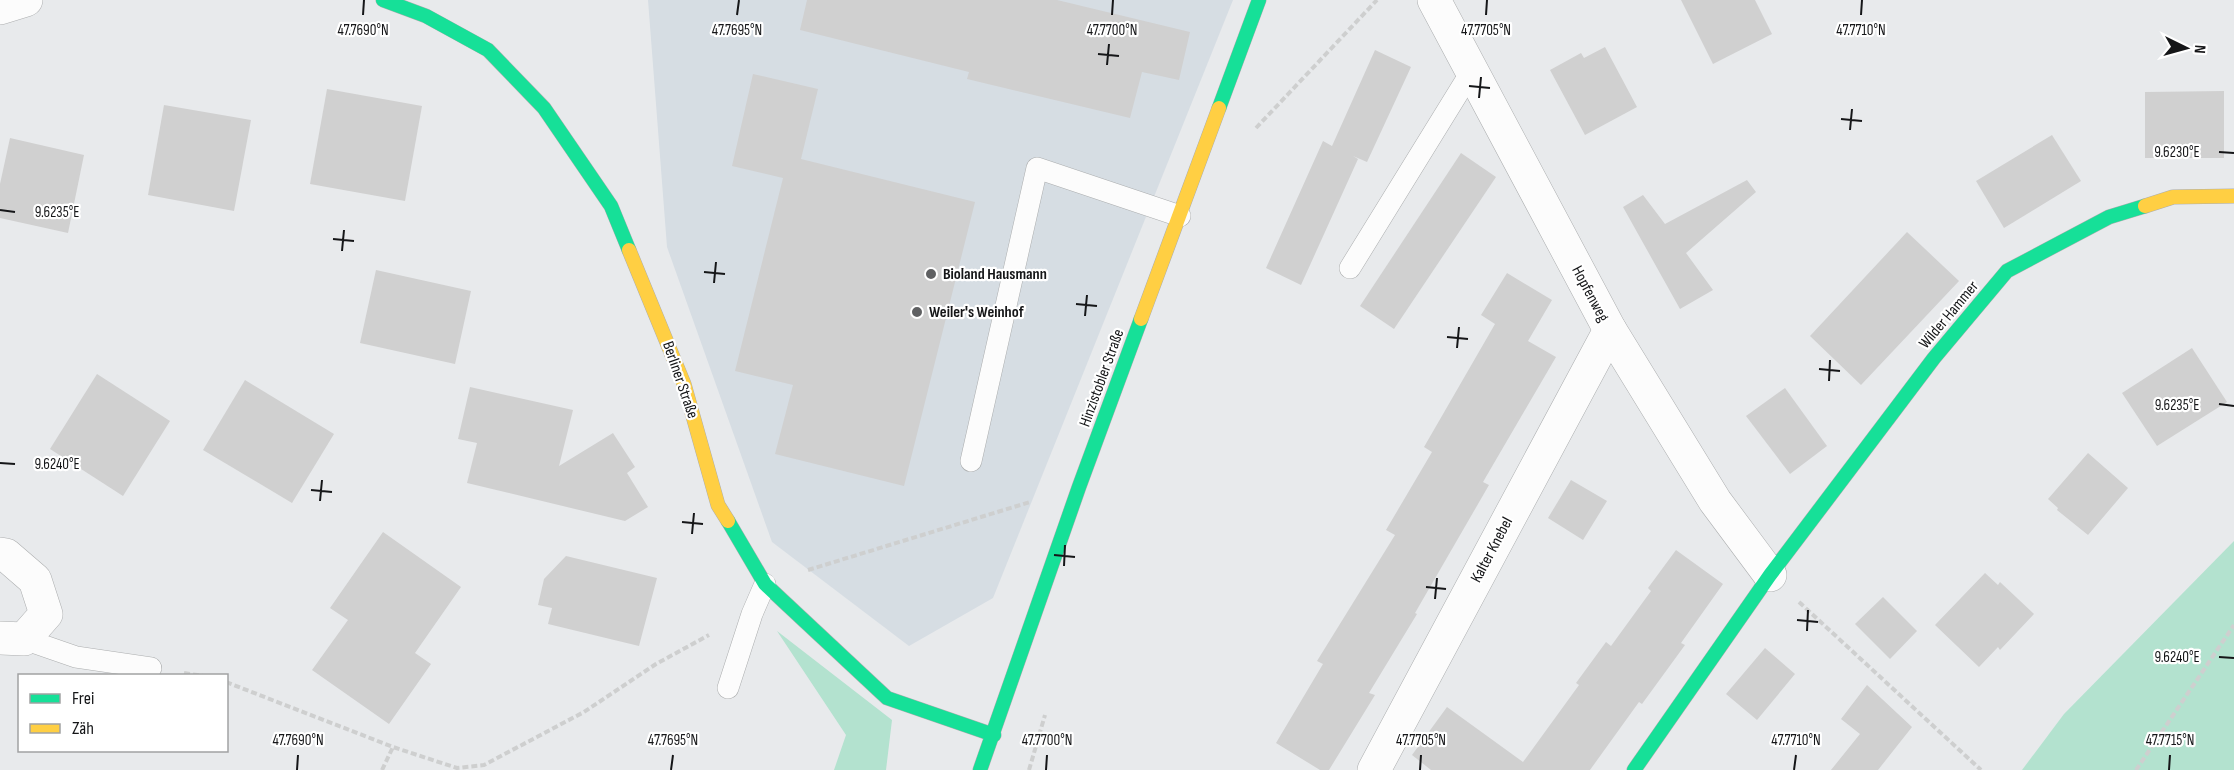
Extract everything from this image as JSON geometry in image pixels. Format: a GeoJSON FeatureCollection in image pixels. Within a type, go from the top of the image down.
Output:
{"type":"FeatureCollection","features":[{"type":"Feature","properties":{"kind":"street"},"geometry":{"type":"LineString","coordinates":[[0,8],[26,0]]}},
{"type":"Feature","properties":{"kind":"street","name":"Berliner Straße"},"geometry":{"type":"LineString","coordinates":[[383,0],[426,16],[488,50],[544,108],[611,206],[684,384],[718,505],[765,584],[887,698],[994,735]]}},
{"type":"Feature","properties":{"kind":"street","name":"Hinzistobler Straße"},"geometry":{"type":"LineString","coordinates":[[980,770],[1080,487],[1259,0]]}},
{"type":"Feature","properties":{"kind":"street","name":"Hopfenweg"},"geometry":{"type":"LineString","coordinates":[[1434,0],[1610,330],[1715,501],[1770,575]]}},
{"type":"Feature","properties":{"kind":"street","name":"Wilder Hammer"},"geometry":{"type":"LineString","coordinates":[[1770,575],[1934,358],[2007,271],[2109,217],[2173,197],[2234,196]]}},
{"type":"Feature","properties":{"kind":"street","name":"Kalter Knebel"},"geometry":{"type":"LineString","coordinates":[[1374,770],[1610,330]]}},
{"type":"Feature","properties":{"kind":"street"},"geometry":{"type":"LineString","coordinates":[[0,554],[6,555],[35,580],[46,614],[12,639]]}},
{"type":"Feature","properties":{"kind":"street"},"geometry":{"type":"LineString","coordinates":[[1634,770],[1770,575]]}},
{"type":"Feature","properties":{"kind":"lane"},"geometry":{"type":"LineString","coordinates":[[1350,268],[1472,72]]}},
{"type":"Feature","properties":{"kind":"lane"},"geometry":{"type":"LineString","coordinates":[[971,461],[1037,168],[1180,216]]}},
{"type":"Feature","properties":{"kind":"lane"},"geometry":{"type":"LineString","coordinates":[[728,688],[752,614],[765,584]]}},
{"type":"Feature","properties":{"kind":"lane"},"geometry":{"type":"LineString","coordinates":[[12,639],[76,657],[151,668]]}},
{"type":"Feature","properties":{"kind":"path"},"geometry":{"type":"LineString","coordinates":[[1251,134],[1377,0]]}},
{"type":"Feature","properties":{"kind":"path"},"geometry":{"type":"LineString","coordinates":[[765,584],[1080,487]]}},
{"type":"Feature","properties":{"kind":"path"},"geometry":{"type":"LineString","coordinates":[[1770,575],[1981,770]]}},
{"type":"Feature","properties":{"kind":"path"},"geometry":{"type":"LineString","coordinates":[[2136,770],[2234,626]]}},
{"type":"Feature","properties":{"kind":"path"},"geometry":{"type":"LineString","coordinates":[[228,683],[393,747],[457,769],[484,765],[584,712],[656,664],[694,642]]}},
{"type":"Feature","properties":{"kind":"path"},"geometry":{"type":"LineString","coordinates":[[1029,770],[1048,706]]}},
{"type":"Feature","properties":{"kind":"path"},"geometry":{"type":"LineString","coordinates":[[382,770],[393,747]]}},
{"type":"Feature","properties":{"kind":"shaded area"},"geometry":{"type":"Polygon","coordinates":[[[648,0],[1233,0],[993,598],[909,646],[772,542],[667,247],[648,0]]]}},
{"type":"Feature","properties":{"kind":"green space"},"geometry":{"type":"Polygon","coordinates":[[[2234,541],[2234,770],[2022,770],[2064,714],[2234,541]]]}},
{"type":"Feature","properties":{"kind":"green space"},"geometry":{"type":"Polygon","coordinates":[[[777,631],[892,720],[886,770],[834,770],[846,735],[777,631]]]}},
{"type":"Feature","properties":{"kind":"building"},"geometry":{"type":"Polygon","coordinates":[[[807,0],[1057,0],[1190,32],[1179,80],[1142,72],[1130,118],[967,79],[969,72],[800,30],[807,0]]]}},
{"type":"Feature","properties":{"kind":"building"},"geometry":{"type":"Polygon","coordinates":[[[1681,0],[1755,0],[1772,34],[1713,64],[1681,0]]]}},
{"type":"Feature","properties":{"kind":"building"},"geometry":{"type":"Polygon","coordinates":[[[1605,47],[1637,107],[1585,135],[1550,70],[1581,53],[1584,58],[1605,47]]]}},
{"type":"Feature","properties":{"kind":"building"},"geometry":{"type":"Polygon","coordinates":[[[1375,50],[1411,67],[1367,162],[1353,156],[1358,159],[1301,285],[1266,268],[1323,141],[1332,146],[1375,50]]]}},
{"type":"Feature","properties":{"kind":"building"},"geometry":{"type":"Polygon","coordinates":[[[753,74],[818,89],[801,159],[975,202],[904,486],[775,454],[793,385],[735,371],[783,178],[732,166],[753,74]]]}},
{"type":"Feature","properties":{"kind":"building"},"geometry":{"type":"Polygon","coordinates":[[[327,89],[422,106],[405,201],[310,184],[327,89]]]}},
{"type":"Feature","properties":{"kind":"building"},"geometry":{"type":"Polygon","coordinates":[[[2224,91],[2224,158],[2145,158],[2145,92],[2224,91]]]}},
{"type":"Feature","properties":{"kind":"building"},"geometry":{"type":"Polygon","coordinates":[[[164,105],[251,120],[234,211],[148,195],[164,105]]]}},
{"type":"Feature","properties":{"kind":"building"},"geometry":{"type":"Polygon","coordinates":[[[2052,135],[2081,181],[2004,228],[1976,181],[2052,135]]]}},
{"type":"Feature","properties":{"kind":"building"},"geometry":{"type":"Polygon","coordinates":[[[10,138],[84,155],[68,233],[0,218],[0,184],[10,138]]]}},
{"type":"Feature","properties":{"kind":"building"},"geometry":{"type":"Polygon","coordinates":[[[1461,153],[1496,177],[1394,329],[1360,306],[1461,153]]]}},
{"type":"Feature","properties":{"kind":"building"},"geometry":{"type":"Polygon","coordinates":[[[1747,180],[1756,192],[1686,253],[1713,290],[1680,309],[1623,207],[1643,195],[1665,224],[1747,180]]]}},
{"type":"Feature","properties":{"kind":"building"},"geometry":{"type":"Polygon","coordinates":[[[1907,232],[1959,281],[1861,385],[1810,336],[1907,232]]]}},
{"type":"Feature","properties":{"kind":"building"},"geometry":{"type":"Polygon","coordinates":[[[376,270],[471,291],[455,364],[360,343],[376,270]]]}},
{"type":"Feature","properties":{"kind":"building"},"geometry":{"type":"Polygon","coordinates":[[[1507,273],[1552,300],[1528,341],[1556,357],[1483,482],[1489,485],[1415,613],[1417,614],[1369,693],[1375,695],[1329,770],[1320,770],[1276,743],[1323,664],[1317,661],[1395,535],[1386,530],[1432,452],[1424,447],[1495,324],[1481,315],[1507,273]]]}},
{"type":"Feature","properties":{"kind":"building"},"geometry":{"type":"Polygon","coordinates":[[[2192,348],[2227,402],[2157,446],[2122,393],[2192,348]]]}},
{"type":"Feature","properties":{"kind":"building"},"geometry":{"type":"Polygon","coordinates":[[[97,374],[170,421],[123,496],[50,449],[97,374]]]}},
{"type":"Feature","properties":{"kind":"building"},"geometry":{"type":"Polygon","coordinates":[[[245,380],[334,434],[292,503],[203,450],[245,380]]]}},
{"type":"Feature","properties":{"kind":"building"},"geometry":{"type":"Polygon","coordinates":[[[470,387],[573,410],[559,466],[613,433],[635,467],[627,473],[648,507],[625,521],[467,483],[477,443],[458,439],[470,387]]]}},
{"type":"Feature","properties":{"kind":"building"},"geometry":{"type":"Polygon","coordinates":[[[1785,388],[1827,446],[1790,474],[1746,416],[1785,388]]]}},
{"type":"Feature","properties":{"kind":"building"},"geometry":{"type":"Polygon","coordinates":[[[2088,453],[2128,488],[2088,535],[2057,510],[2058,508],[2048,499],[2088,453]]]}},
{"type":"Feature","properties":{"kind":"building"},"geometry":{"type":"Polygon","coordinates":[[[1571,480],[1607,501],[1583,540],[1548,518],[1571,480]]]}},
{"type":"Feature","properties":{"kind":"building"},"geometry":{"type":"Polygon","coordinates":[[[383,532],[461,587],[415,653],[431,664],[389,724],[312,670],[348,620],[330,608],[383,532]]]}},
{"type":"Feature","properties":{"kind":"building"},"geometry":{"type":"Polygon","coordinates":[[[1676,550],[1723,584],[1681,643],[1685,645],[1642,704],[1639,702],[1590,770],[1431,770],[1412,755],[1447,707],[1523,762],[1579,685],[1576,683],[1606,642],[1611,646],[1651,591],[1648,588],[1676,550]]]}},
{"type":"Feature","properties":{"kind":"building"},"geometry":{"type":"Polygon","coordinates":[[[566,556],[657,578],[639,646],[548,624],[552,608],[538,605],[544,579],[566,556]]]}},
{"type":"Feature","properties":{"kind":"building"},"geometry":{"type":"Polygon","coordinates":[[[1985,573],[1998,585],[2000,582],[2034,614],[2000,650],[1998,647],[1979,667],[1935,625],[1985,573]]]}},
{"type":"Feature","properties":{"kind":"building"},"geometry":{"type":"Polygon","coordinates":[[[1883,597],[1917,631],[1890,659],[1855,624],[1883,597]]]}},
{"type":"Feature","properties":{"kind":"building"},"geometry":{"type":"Polygon","coordinates":[[[1765,648],[1795,674],[1757,720],[1726,694],[1765,648]]]}},
{"type":"Feature","properties":{"kind":"building"},"geometry":{"type":"Polygon","coordinates":[[[1867,685],[1912,727],[1878,770],[1831,770],[1860,734],[1841,719],[1867,685]]]}},
{"type":"Feature","properties":{"kind":"traffic: fast"},"geometry":{"type":"LineString","coordinates":[[383,0],[426,16],[488,50],[544,108],[611,206],[629,250]]}},
{"type":"Feature","properties":{"kind":"traffic: fast"},"geometry":{"type":"LineString","coordinates":[[1219,108],[1259,0]]}},
{"type":"Feature","properties":{"kind":"traffic: fast"},"geometry":{"type":"LineString","coordinates":[[1634,770],[1770,575],[1934,358],[2007,271],[2109,217],[2145,206]]}},
{"type":"Feature","properties":{"kind":"traffic: fast"},"geometry":{"type":"LineString","coordinates":[[980,770],[1079,487],[1141,319]]}},
{"type":"Feature","properties":{"kind":"traffic: fast"},"geometry":{"type":"LineString","coordinates":[[728,521],[765,584],[887,698],[994,735]]}},
{"type":"Feature","properties":{"kind":"traffic: slow"},"geometry":{"type":"LineString","coordinates":[[1141,319],[1219,108]]}},
{"type":"Feature","properties":{"kind":"traffic: slow"},"geometry":{"type":"LineString","coordinates":[[2145,206],[2173,197],[2234,196]]}},
{"type":"Feature","properties":{"kind":"traffic: slow"},"geometry":{"type":"LineString","coordinates":[[629,250],[684,384],[718,505],[728,521]]}},
{"type":"Feature","properties":{"kind":"place","name":"Bioland Hausmann"},"geometry":{"type":"Point","coordinates":[931,274]}},
{"type":"Feature","properties":{"kind":"place","name":"Weiler's Weinhof"},"geometry":{"type":"Point","coordinates":[917,312]}}]}
